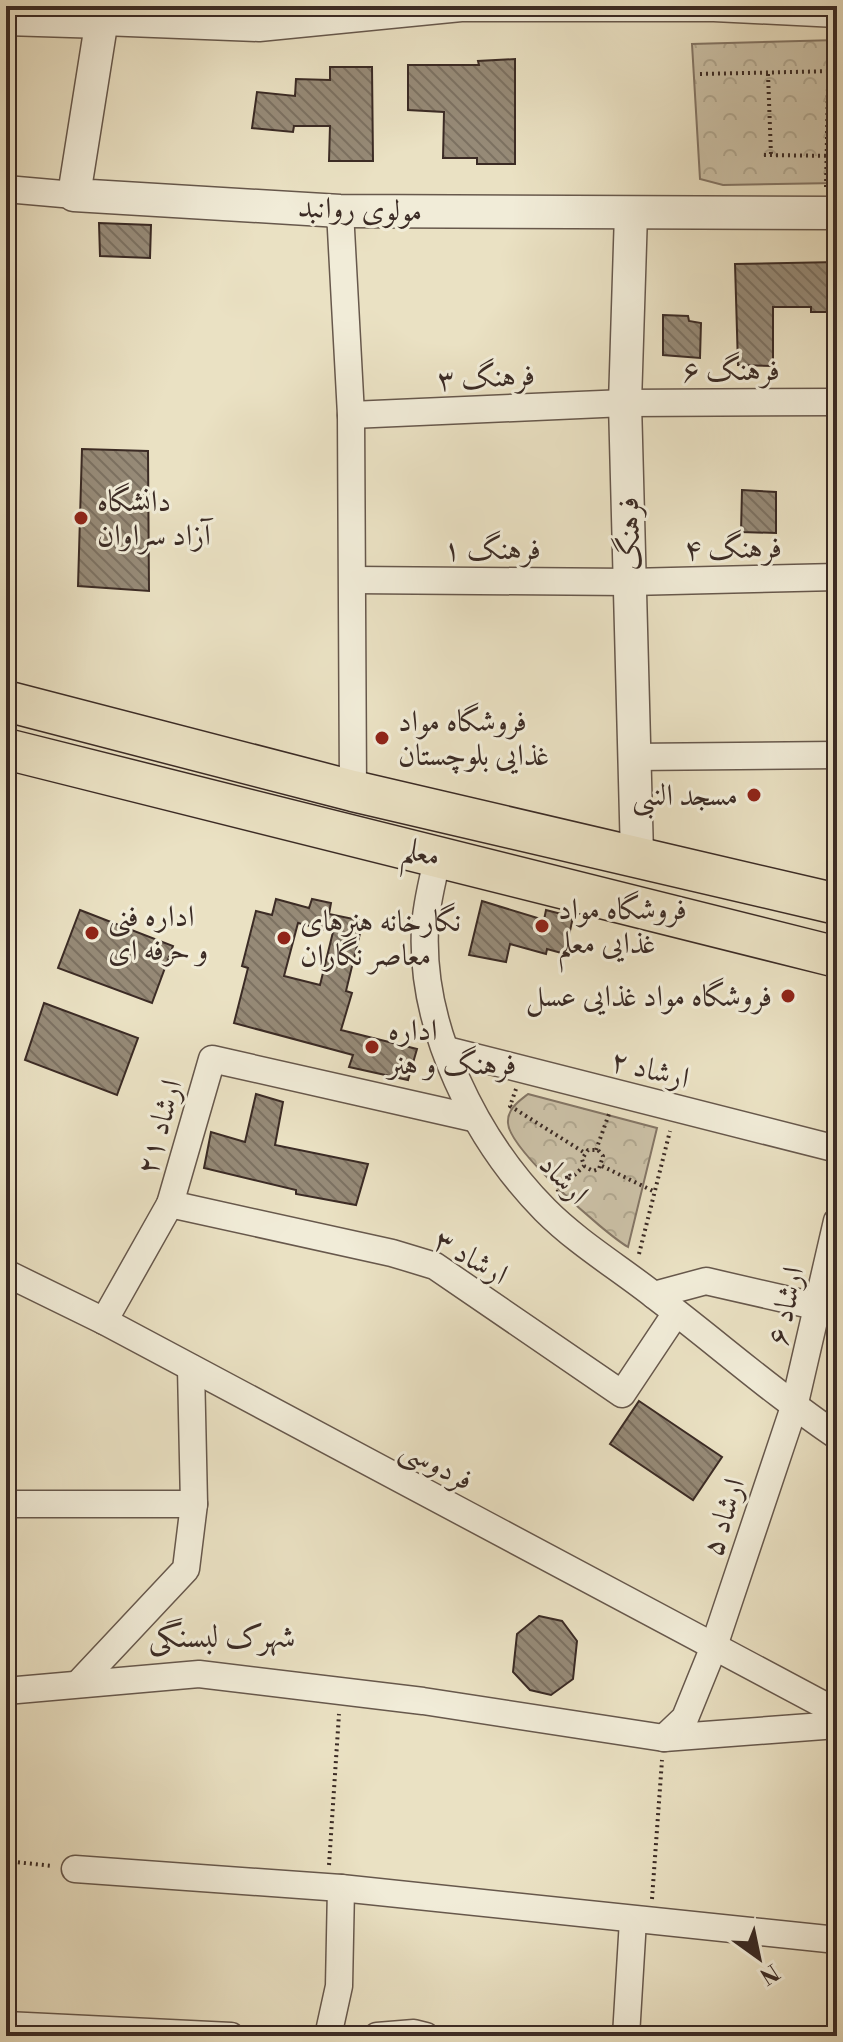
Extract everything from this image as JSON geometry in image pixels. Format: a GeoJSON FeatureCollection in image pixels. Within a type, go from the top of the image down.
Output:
{"type":"FeatureCollection","features":[{"type":"Feature","properties":{"kind":"main road","name":"معلم"},"geometry":{"type":"LineString","coordinates":[[6,701],[353,791],[837,904]]}},
{"type":"Feature","properties":{"kind":"main road","name":"معلم"},"geometry":{"type":"LineString","coordinates":[[6,749],[837,957]]}},
{"type":"Feature","properties":{"kind":"main road"},"geometry":{"type":"LineString","coordinates":[[624,903],[637,855]]}},
{"type":"Feature","properties":{"kind":"street"},"geometry":{"type":"LineString","coordinates":[[6,19],[104,14],[258,17],[461,7],[714,7],[833,14]]}},
{"type":"Feature","properties":{"kind":"street"},"geometry":{"type":"LineString","coordinates":[[6,189],[74,195],[104,14]]}},
{"type":"Feature","properties":{"kind":"street","name":"مولوی روانبد"},"geometry":{"type":"LineString","coordinates":[[74,195],[340,211],[831,213]]}},
{"type":"Feature","properties":{"kind":"street"},"geometry":{"type":"LineString","coordinates":[[340,211],[351,415],[353,791]]}},
{"type":"Feature","properties":{"kind":"street","name":"فرهنگ"},"geometry":{"type":"LineString","coordinates":[[631,213],[625,403],[637,855]]}},
{"type":"Feature","properties":{"kind":"street","name":"فرهنگ ۶"},"geometry":{"type":"LineString","coordinates":[[625,403],[837,402]]}},
{"type":"Feature","properties":{"kind":"street","name":"فرهنگ ۳"},"geometry":{"type":"LineString","coordinates":[[351,415],[625,403]]}},
{"type":"Feature","properties":{"kind":"street","name":"فرهنگ ۴"},"geometry":{"type":"LineString","coordinates":[[630,582],[837,577]]}},
{"type":"Feature","properties":{"kind":"street","name":"فرهنگ ۱"},"geometry":{"type":"LineString","coordinates":[[353,580],[630,582]]}},
{"type":"Feature","properties":{"kind":"street"},"geometry":{"type":"LineString","coordinates":[[633,757],[837,755]]}},
{"type":"Feature","properties":{"kind":"street","name":"ارشاد"},"geometry":{"type":"LineString","coordinates":[[438,856],[426,941],[428,981],[447,1050],[473,1118],[501,1159],[543,1206],[590,1249],[794,1407],[837,1436]]}},
{"type":"Feature","properties":{"kind":"street","name":"ارشاد ۲"},"geometry":{"type":"LineString","coordinates":[[447,1050],[837,1149]]}},
{"type":"Feature","properties":{"kind":"street","name":"ارشاد ۲۱"},"geometry":{"type":"LineString","coordinates":[[104,1321],[170,1204],[212,1059],[473,1118]]}},
{"type":"Feature","properties":{"kind":"street","name":"ارشاد ۳"},"geometry":{"type":"LineString","coordinates":[[170,1204],[392,1253],[435,1266],[622,1394],[676,1313]]}},
{"type":"Feature","properties":{"kind":"street","name":"ارشاد ۶"},"geometry":{"type":"LineString","coordinates":[[794,1407],[827,1309],[837,1221]]}},
{"type":"Feature","properties":{"kind":"street","name":"فردوسی"},"geometry":{"type":"LineString","coordinates":[[6,1273],[104,1321],[713,1649],[837,1712]]}},
{"type":"Feature","properties":{"kind":"street"},"geometry":{"type":"LineString","coordinates":[[644,1288],[706,1281],[827,1309]]}},
{"type":"Feature","properties":{"kind":"street"},"geometry":{"type":"LineString","coordinates":[[80,1682],[186,1569],[194,1504],[191,1368]]}},
{"type":"Feature","properties":{"kind":"street","name":"ارشاد ۵"},"geometry":{"type":"LineString","coordinates":[[664,1738],[685,1718],[713,1649],[794,1407]]}},
{"type":"Feature","properties":{"kind":"street"},"geometry":{"type":"LineString","coordinates":[[7,1504],[194,1504]]}},
{"type":"Feature","properties":{"kind":"street"},"geometry":{"type":"LineString","coordinates":[[6,1691],[80,1682],[199,1674],[341,1691],[664,1738],[837,1725]]}},
{"type":"Feature","properties":{"kind":"street"},"geometry":{"type":"LineString","coordinates":[[75,1869],[334,1888],[837,1940]]}},
{"type":"Feature","properties":{"kind":"street"},"geometry":{"type":"LineString","coordinates":[[328,2036],[339,1986],[334,1888]]}},
{"type":"Feature","properties":{"kind":"street"},"geometry":{"type":"LineString","coordinates":[[626,2036],[642,1921]]}},
{"type":"Feature","properties":{"kind":"street"},"geometry":{"type":"LineString","coordinates":[[6,2025],[46,2032],[231,2036]]}},
{"type":"Feature","properties":{"kind":"street"},"geometry":{"type":"LineString","coordinates":[[377,2036],[414,2033],[426,2036]]}},
{"type":"Feature","properties":{"kind":"path"},"geometry":{"type":"LineString","coordinates":[[831,213],[827,156],[828,71],[833,14]]}},
{"type":"Feature","properties":{"kind":"path"},"geometry":{"type":"LineString","coordinates":[[700,74],[837,71]]}},
{"type":"Feature","properties":{"kind":"path"},"geometry":{"type":"LineString","coordinates":[[768,73],[771,155]]}},
{"type":"Feature","properties":{"kind":"path"},"geometry":{"type":"LineString","coordinates":[[764,155],[837,156]]}},
{"type":"Feature","properties":{"kind":"path"},"geometry":{"type":"LineString","coordinates":[[522,1069],[510,1106],[585,1153],[596,1150]]}},
{"type":"Feature","properties":{"kind":"path"},"geometry":{"type":"LineString","coordinates":[[596,1150],[613,1092]]}},
{"type":"Feature","properties":{"kind":"path"},"geometry":{"type":"LineString","coordinates":[[644,1288],[653,1191],[677,1108]]}},
{"type":"Feature","properties":{"kind":"path"},"geometry":{"type":"LineString","coordinates":[[596,1150],[603,1156],[602,1166]]}},
{"type":"Feature","properties":{"kind":"path"},"geometry":{"type":"LineString","coordinates":[[543,1206],[584,1166],[585,1153]]}},
{"type":"Feature","properties":{"kind":"path"},"geometry":{"type":"LineString","coordinates":[[584,1166],[593,1171],[602,1166]]}},
{"type":"Feature","properties":{"kind":"path"},"geometry":{"type":"LineString","coordinates":[[602,1166],[653,1191]]}},
{"type":"Feature","properties":{"kind":"path"},"geometry":{"type":"LineString","coordinates":[[334,1888],[341,1691]]}},
{"type":"Feature","properties":{"kind":"path"},"geometry":{"type":"LineString","coordinates":[[642,1921],[664,1738]]}},
{"type":"Feature","properties":{"kind":"path"},"geometry":{"type":"LineString","coordinates":[[6,1861],[75,1869]]}},
{"type":"Feature","properties":{"kind":"green space"},"geometry":{"type":"Polygon","coordinates":[[[837,40],[837,183],[723,185],[700,179],[692,44],[837,40]]]}},
{"type":"Feature","properties":{"kind":"green space"},"geometry":{"type":"Polygon","coordinates":[[[528,1094],[657,1128],[628,1247],[559,1190],[512,1135],[509,1114],[528,1094]]]}},
{"type":"Feature","properties":{"kind":"building"},"geometry":{"type":"Polygon","coordinates":[[[515,59],[515,164],[477,164],[477,158],[443,158],[444,112],[408,110],[408,65],[479,65],[478,61],[515,59]]]}},
{"type":"Feature","properties":{"kind":"building"},"geometry":{"type":"Polygon","coordinates":[[[330,67],[372,67],[373,161],[329,161],[330,126],[294,126],[293,132],[252,128],[257,92],[295,96],[296,79],[330,80],[330,67]]]}},
{"type":"Feature","properties":{"kind":"building"},"geometry":{"type":"Polygon","coordinates":[[[99,223],[151,225],[150,258],[100,256],[99,223]]]}},
{"type":"Feature","properties":{"kind":"building"},"geometry":{"type":"Polygon","coordinates":[[[837,262],[837,312],[811,312],[811,307],[773,307],[773,366],[738,365],[735,264],[837,262]]]}},
{"type":"Feature","properties":{"kind":"building"},"geometry":{"type":"Polygon","coordinates":[[[663,315],[688,316],[689,321],[701,323],[700,358],[663,355],[663,315]]]}},
{"type":"Feature","properties":{"kind":"building"},"geometry":{"type":"Polygon","coordinates":[[[82,449],[148,451],[149,591],[78,586],[82,449]]]}},
{"type":"Feature","properties":{"kind":"building"},"geometry":{"type":"Polygon","coordinates":[[[742,490],[776,492],[776,533],[741,532],[742,490]]]}},
{"type":"Feature","properties":{"kind":"building"},"geometry":{"type":"Polygon","coordinates":[[[276,899],[309,908],[312,899],[331,903],[329,914],[363,921],[346,991],[352,993],[341,1030],[417,1049],[408,1080],[349,1067],[353,1055],[234,1023],[248,968],[242,966],[256,911],[272,915],[276,899]],[[298,923],[284,976],[320,985],[333,932],[298,923]]]}},
{"type":"Feature","properties":{"kind":"building"},"geometry":{"type":"Polygon","coordinates":[[[482,901],[544,920],[546,910],[573,917],[565,954],[547,949],[546,954],[510,944],[506,962],[469,955],[482,901]]]}},
{"type":"Feature","properties":{"kind":"building"},"geometry":{"type":"Polygon","coordinates":[[[80,910],[173,946],[152,1003],[58,968],[80,910]]]}},
{"type":"Feature","properties":{"kind":"building"},"geometry":{"type":"Polygon","coordinates":[[[44,1003],[138,1038],[117,1095],[25,1060],[44,1003]]]}},
{"type":"Feature","properties":{"kind":"building"},"geometry":{"type":"Polygon","coordinates":[[[256,1094],[283,1102],[275,1145],[368,1164],[356,1205],[296,1194],[296,1190],[204,1168],[211,1132],[245,1142],[256,1094]]]}},
{"type":"Feature","properties":{"kind":"building"},"geometry":{"type":"Polygon","coordinates":[[[639,1401],[722,1457],[693,1500],[610,1444],[639,1401]]]}},
{"type":"Feature","properties":{"kind":"building"},"geometry":{"type":"Polygon","coordinates":[[[539,1616],[562,1621],[577,1641],[573,1679],[551,1695],[530,1690],[513,1672],[517,1634],[539,1616]]]}},
{"type":"Feature","properties":{"kind":"place","name":"دانشگاه آزاد سراوان"},"geometry":{"type":"Point","coordinates":[81,518]}},
{"type":"Feature","properties":{"kind":"place","name":"فروشگاه مواد غذایی بلوچستان"},"geometry":{"type":"Point","coordinates":[382,738]}},
{"type":"Feature","properties":{"kind":"place","name":"مسجد النبی"},"geometry":{"type":"Point","coordinates":[754,795]}},
{"type":"Feature","properties":{"kind":"place","name":"فروشگاه مواد غذایی معلم"},"geometry":{"type":"Point","coordinates":[542,926]}},
{"type":"Feature","properties":{"kind":"place","name":"اداره فنی و حرفه ای"},"geometry":{"type":"Point","coordinates":[92,933]}},
{"type":"Feature","properties":{"kind":"place","name":"نگارخانه هنرهای معاصر نگاران"},"geometry":{"type":"Point","coordinates":[284,938]}},
{"type":"Feature","properties":{"kind":"place","name":"فروشگاه مواد غذایی عسل"},"geometry":{"type":"Point","coordinates":[788,996]}},
{"type":"Feature","properties":{"kind":"place","name":"اداره فرهنگ و هنر"},"geometry":{"type":"Point","coordinates":[372,1047]}},
{"type":"Feature","properties":{"kind":"district","name":"شهرک لبسنگی"},"geometry":{"type":"Point","coordinates":[222,1636]}}]}
